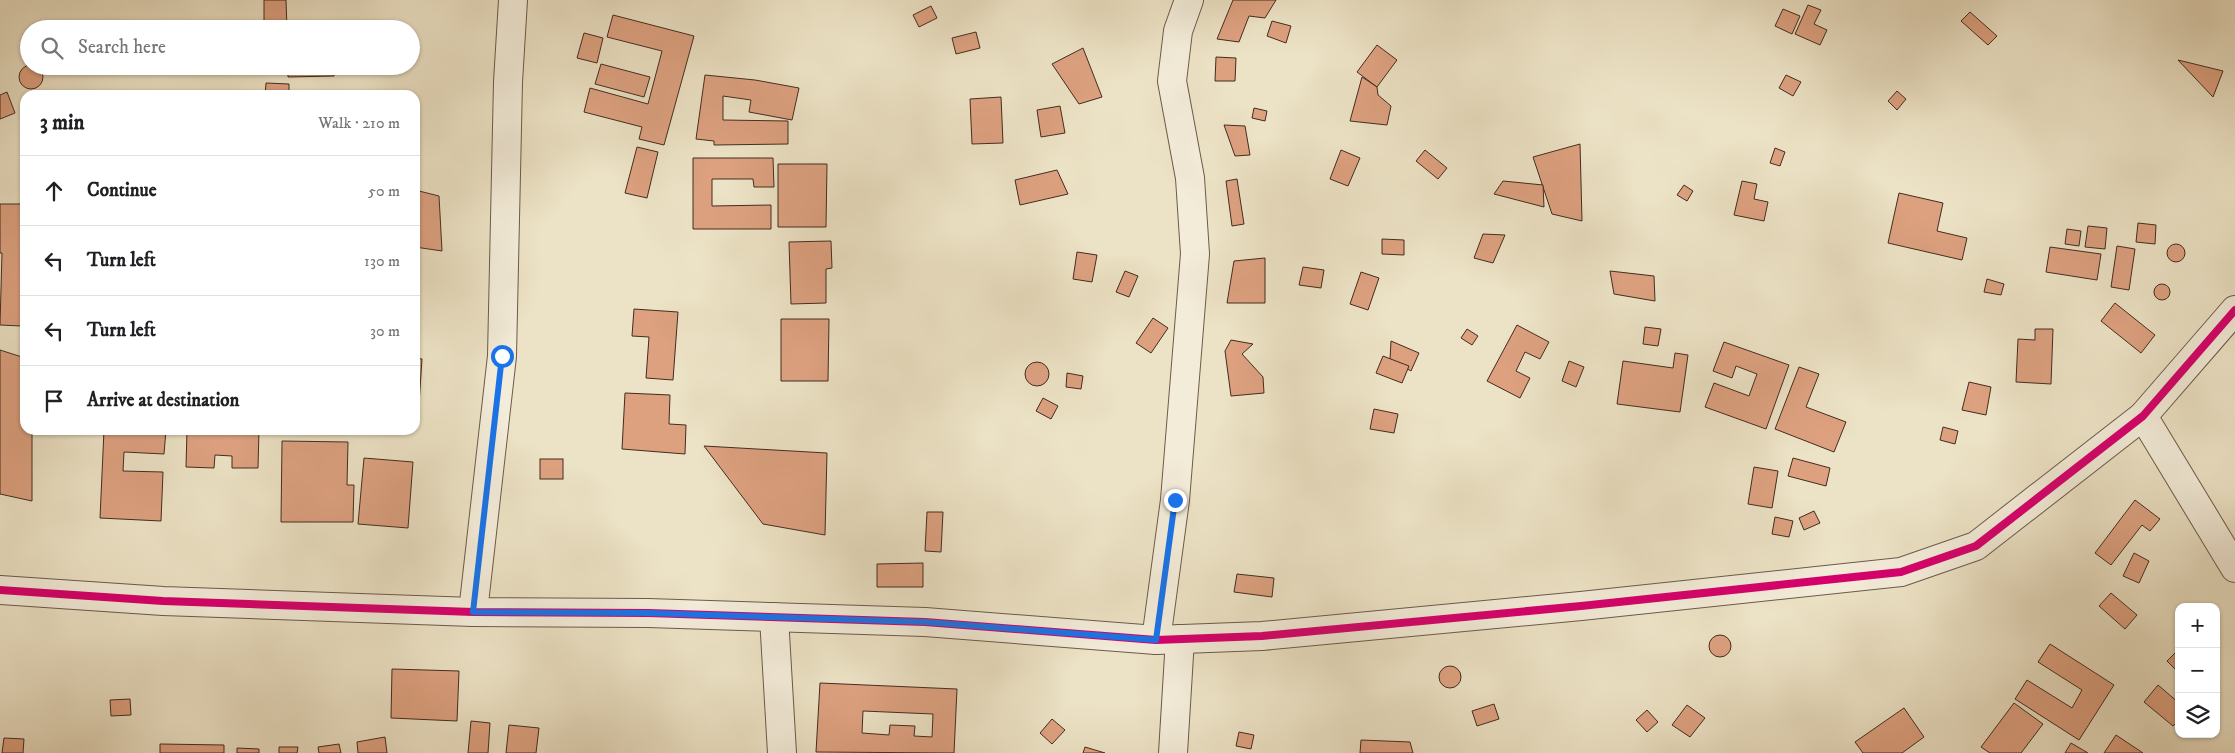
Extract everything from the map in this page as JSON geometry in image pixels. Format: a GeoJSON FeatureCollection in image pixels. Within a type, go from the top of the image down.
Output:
{"type":"FeatureCollection","features":[{"type":"Feature","properties":{"kind":"street"},"geometry":{"type":"LineString","coordinates":[[473,612],[502,356],[508,82],[512,0]]}},
{"type":"Feature","properties":{"kind":"street"},"geometry":{"type":"LineString","coordinates":[[1173,753],[1168,639],[1175,500],[1195,254],[1190,178],[1172,81],[1178,31],[1189,0]]}},
{"type":"Feature","properties":{"kind":"street"},"geometry":{"type":"LineString","coordinates":[[0,590],[164,600],[473,612],[774,617],[925,622],[1168,639],[1272,636],[1621,602],[1901,572],[1976,546],[2143,416],[2235,310]]}},
{"type":"Feature","properties":{"kind":"street"},"geometry":{"type":"LineString","coordinates":[[2143,416],[2235,568]]}},
{"type":"Feature","properties":{"kind":"street"},"geometry":{"type":"LineString","coordinates":[[774,617],[782,753]]}},
{"type":"Feature","properties":{"kind":"building"},"geometry":{"type":"Polygon","coordinates":[[[264,0],[286,0],[287,20],[264,20],[264,0]]]}},
{"type":"Feature","properties":{"kind":"building"},"geometry":{"type":"Polygon","coordinates":[[[1233,0],[1276,0],[1265,18],[1249,16],[1239,42],[1217,39],[1233,0]]]}},
{"type":"Feature","properties":{"kind":"building"},"geometry":{"type":"Polygon","coordinates":[[[1808,5],[1821,10],[1814,24],[1827,30],[1820,45],[1795,34],[1808,5]]]}},
{"type":"Feature","properties":{"kind":"building"},"geometry":{"type":"Polygon","coordinates":[[[931,6],[937,18],[919,27],[913,15],[931,6]]]}},
{"type":"Feature","properties":{"kind":"building"},"geometry":{"type":"Polygon","coordinates":[[[1783,9],[1800,16],[1792,34],[1775,26],[1783,9]]]}},
{"type":"Feature","properties":{"kind":"building"},"geometry":{"type":"Polygon","coordinates":[[[1970,12],[1997,36],[1988,45],[1961,21],[1970,12]]]}},
{"type":"Feature","properties":{"kind":"building"},"geometry":{"type":"Polygon","coordinates":[[[613,15],[694,36],[664,145],[639,139],[642,127],[584,112],[590,88],[648,104],[662,51],[607,37],[613,15]]]}},
{"type":"Feature","properties":{"kind":"building"},"geometry":{"type":"Polygon","coordinates":[[[1272,21],[1291,26],[1286,43],[1267,36],[1272,21]]]}},
{"type":"Feature","properties":{"kind":"building"},"geometry":{"type":"Polygon","coordinates":[[[976,32],[980,48],[956,54],[952,38],[976,32]]]}},
{"type":"Feature","properties":{"kind":"building"},"geometry":{"type":"Polygon","coordinates":[[[584,33],[603,38],[597,63],[577,58],[584,33]]]}},
{"type":"Feature","properties":{"kind":"building"},"geometry":{"type":"Polygon","coordinates":[[[1377,45],[1397,60],[1377,87],[1357,72],[1377,45]]]}},
{"type":"Feature","properties":{"kind":"building"},"geometry":{"type":"Polygon","coordinates":[[[1083,48],[1102,97],[1079,104],[1052,64],[1083,48]]]}},
{"type":"Feature","properties":{"kind":"building"},"geometry":{"type":"Polygon","coordinates":[[[1216,57],[1236,58],[1235,81],[1215,81],[1216,57]]]}},
{"type":"Feature","properties":{"kind":"building"},"geometry":{"type":"Polygon","coordinates":[[[2178,60],[2223,71],[2213,97],[2178,60]]]}},
{"type":"Feature","properties":{"kind":"building"},"geometry":{"type":"Polygon","coordinates":[[[601,64],[650,77],[644,97],[595,84],[601,64]]]}},
{"type":"Feature","properties":{"kind":"building"},"geometry":{"type":"Polygon","coordinates":[[[20,72],[20,75],[43,75],[40,86],[31,89],[22,86],[19,77],[20,72]]]}},
{"type":"Feature","properties":{"kind":"building"},"geometry":{"type":"Polygon","coordinates":[[[288,75],[334,75],[334,76],[288,77],[288,75]]]}},
{"type":"Feature","properties":{"kind":"building"},"geometry":{"type":"Polygon","coordinates":[[[705,75],[755,80],[799,88],[792,120],[749,112],[751,100],[723,96],[723,120],[788,121],[788,144],[714,145],[714,141],[696,139],[705,75]]]}},
{"type":"Feature","properties":{"kind":"building"},"geometry":{"type":"Polygon","coordinates":[[[1786,75],[1801,82],[1793,96],[1779,88],[1786,75]]]}},
{"type":"Feature","properties":{"kind":"building"},"geometry":{"type":"Polygon","coordinates":[[[1362,77],[1377,87],[1378,95],[1391,106],[1387,125],[1350,121],[1362,77]]]}},
{"type":"Feature","properties":{"kind":"building"},"geometry":{"type":"Polygon","coordinates":[[[266,83],[289,84],[289,90],[265,90],[266,83]]]}},
{"type":"Feature","properties":{"kind":"building"},"geometry":{"type":"Polygon","coordinates":[[[1897,91],[1906,99],[1897,110],[1888,101],[1897,91]]]}},
{"type":"Feature","properties":{"kind":"building"},"geometry":{"type":"Polygon","coordinates":[[[7,92],[15,113],[0,119],[0,95],[7,92]]]}},
{"type":"Feature","properties":{"kind":"building"},"geometry":{"type":"Polygon","coordinates":[[[1001,97],[1003,143],[972,144],[970,99],[1001,97]]]}},
{"type":"Feature","properties":{"kind":"building"},"geometry":{"type":"Polygon","coordinates":[[[1060,106],[1065,133],[1041,137],[1037,110],[1060,106]]]}},
{"type":"Feature","properties":{"kind":"building"},"geometry":{"type":"Polygon","coordinates":[[[1254,108],[1267,111],[1265,121],[1252,118],[1254,108]]]}},
{"type":"Feature","properties":{"kind":"building"},"geometry":{"type":"Polygon","coordinates":[[[1224,125],[1245,126],[1250,155],[1235,156],[1224,125]]]}},
{"type":"Feature","properties":{"kind":"building"},"geometry":{"type":"Polygon","coordinates":[[[1580,144],[1582,221],[1552,214],[1533,157],[1580,144]]]}},
{"type":"Feature","properties":{"kind":"building"},"geometry":{"type":"Polygon","coordinates":[[[637,147],[658,152],[647,198],[625,193],[637,147]]]}},
{"type":"Feature","properties":{"kind":"building"},"geometry":{"type":"Polygon","coordinates":[[[1775,148],[1785,152],[1780,166],[1770,163],[1775,148]]]}},
{"type":"Feature","properties":{"kind":"building"},"geometry":{"type":"Polygon","coordinates":[[[1341,150],[1360,158],[1348,186],[1330,179],[1341,150]]]}},
{"type":"Feature","properties":{"kind":"building"},"geometry":{"type":"Polygon","coordinates":[[[1425,150],[1447,168],[1438,179],[1416,161],[1425,150]]]}},
{"type":"Feature","properties":{"kind":"building"},"geometry":{"type":"Polygon","coordinates":[[[693,158],[773,158],[774,187],[754,187],[753,179],[712,179],[712,206],[771,205],[771,229],[693,229],[693,158]]]}},
{"type":"Feature","properties":{"kind":"building"},"geometry":{"type":"Polygon","coordinates":[[[778,164],[827,164],[826,227],[778,227],[778,164]]]}},
{"type":"Feature","properties":{"kind":"building"},"geometry":{"type":"Polygon","coordinates":[[[1057,170],[1068,194],[1020,205],[1015,180],[1057,170]]]}},
{"type":"Feature","properties":{"kind":"building"},"geometry":{"type":"Polygon","coordinates":[[[1237,179],[1244,224],[1232,226],[1226,181],[1237,179]]]}},
{"type":"Feature","properties":{"kind":"building"},"geometry":{"type":"Polygon","coordinates":[[[1503,181],[1543,185],[1544,207],[1494,194],[1503,181]]]}},
{"type":"Feature","properties":{"kind":"building"},"geometry":{"type":"Polygon","coordinates":[[[1742,181],[1757,184],[1754,199],[1768,202],[1764,221],[1734,215],[1742,181]]]}},
{"type":"Feature","properties":{"kind":"building"},"geometry":{"type":"Polygon","coordinates":[[[1684,185],[1693,191],[1687,201],[1677,195],[1684,185]]]}},
{"type":"Feature","properties":{"kind":"building"},"geometry":{"type":"Polygon","coordinates":[[[420,191],[439,196],[442,251],[420,248],[420,191]]]}},
{"type":"Feature","properties":{"kind":"building"},"geometry":{"type":"Polygon","coordinates":[[[1899,193],[1943,203],[1937,231],[1967,238],[1962,260],[1888,243],[1899,193]]]}},
{"type":"Feature","properties":{"kind":"building"},"geometry":{"type":"Polygon","coordinates":[[[0,204],[20,204],[20,326],[0,325],[2,253],[0,253],[0,204]]]}},
{"type":"Feature","properties":{"kind":"building"},"geometry":{"type":"Polygon","coordinates":[[[2138,223],[2156,225],[2155,244],[2136,242],[2138,223]]]}},
{"type":"Feature","properties":{"kind":"building"},"geometry":{"type":"Polygon","coordinates":[[[2088,226],[2107,228],[2105,249],[2085,247],[2088,226]]]}},
{"type":"Feature","properties":{"kind":"building"},"geometry":{"type":"Polygon","coordinates":[[[2067,229],[2081,231],[2079,246],[2065,244],[2067,229]]]}},
{"type":"Feature","properties":{"kind":"building"},"geometry":{"type":"Polygon","coordinates":[[[1483,234],[1505,235],[1493,263],[1474,258],[1483,234]]]}},
{"type":"Feature","properties":{"kind":"building"},"geometry":{"type":"Polygon","coordinates":[[[1382,239],[1404,240],[1404,255],[1382,254],[1382,239]]]}},
{"type":"Feature","properties":{"kind":"building"},"geometry":{"type":"Polygon","coordinates":[[[831,241],[832,268],[826,269],[826,303],[791,304],[789,242],[831,241]]]}},
{"type":"Feature","properties":{"kind":"building"},"geometry":{"type":"Polygon","coordinates":[[[2176,244],[2182,247],[2185,253],[2182,259],[2176,262],[2170,259],[2167,253],[2170,247],[2176,244]]]}},
{"type":"Feature","properties":{"kind":"building"},"geometry":{"type":"Polygon","coordinates":[[[2117,246],[2135,249],[2129,290],[2111,287],[2117,246]]]}},
{"type":"Feature","properties":{"kind":"building"},"geometry":{"type":"Polygon","coordinates":[[[2050,247],[2101,254],[2097,280],[2046,272],[2050,247]]]}},
{"type":"Feature","properties":{"kind":"building"},"geometry":{"type":"Polygon","coordinates":[[[1077,252],[1097,255],[1092,282],[1073,279],[1077,252]]]}},
{"type":"Feature","properties":{"kind":"building"},"geometry":{"type":"Polygon","coordinates":[[[1265,258],[1265,303],[1227,303],[1234,261],[1265,258]]]}},
{"type":"Feature","properties":{"kind":"building"},"geometry":{"type":"Polygon","coordinates":[[[1303,267],[1324,270],[1321,288],[1299,285],[1303,267]]]}},
{"type":"Feature","properties":{"kind":"building"},"geometry":{"type":"Polygon","coordinates":[[[1125,271],[1138,276],[1129,297],[1116,292],[1125,271]]]}},
{"type":"Feature","properties":{"kind":"building"},"geometry":{"type":"Polygon","coordinates":[[[1610,271],[1654,276],[1655,301],[1614,294],[1610,271]]]}},
{"type":"Feature","properties":{"kind":"building"},"geometry":{"type":"Polygon","coordinates":[[[1361,272],[1379,278],[1368,310],[1350,304],[1361,272]]]}},
{"type":"Feature","properties":{"kind":"building"},"geometry":{"type":"Polygon","coordinates":[[[1987,279],[2004,284],[2001,295],[1984,292],[1987,279]]]}},
{"type":"Feature","properties":{"kind":"building"},"geometry":{"type":"Polygon","coordinates":[[[2162,284],[2168,286],[2170,292],[2168,298],[2162,300],[2156,298],[2154,292],[2156,286],[2162,284]]]}},
{"type":"Feature","properties":{"kind":"building"},"geometry":{"type":"Polygon","coordinates":[[[2115,303],[2155,335],[2141,353],[2101,321],[2115,303]]]}},
{"type":"Feature","properties":{"kind":"building"},"geometry":{"type":"Polygon","coordinates":[[[634,309],[678,312],[673,380],[646,378],[649,337],[632,336],[634,309]]]}},
{"type":"Feature","properties":{"kind":"building"},"geometry":{"type":"Polygon","coordinates":[[[1153,318],[1168,328],[1151,353],[1136,343],[1153,318]]]}},
{"type":"Feature","properties":{"kind":"building"},"geometry":{"type":"Polygon","coordinates":[[[781,319],[829,319],[828,381],[781,381],[781,319]]]}},
{"type":"Feature","properties":{"kind":"building"},"geometry":{"type":"Polygon","coordinates":[[[1517,325],[1549,342],[1540,359],[1525,352],[1516,371],[1530,378],[1520,398],[1487,381],[1517,325]]]}},
{"type":"Feature","properties":{"kind":"building"},"geometry":{"type":"Polygon","coordinates":[[[1645,327],[1661,329],[1658,346],[1643,344],[1645,327]]]}},
{"type":"Feature","properties":{"kind":"building"},"geometry":{"type":"Polygon","coordinates":[[[1467,329],[1478,336],[1472,345],[1461,338],[1467,329]]]}},
{"type":"Feature","properties":{"kind":"building"},"geometry":{"type":"Polygon","coordinates":[[[2035,329],[2053,329],[2051,384],[2016,382],[2018,339],[2035,340],[2035,329]]]}},
{"type":"Feature","properties":{"kind":"building"},"geometry":{"type":"Polygon","coordinates":[[[1231,340],[1253,344],[1242,354],[1263,377],[1264,393],[1231,396],[1225,351],[1231,340]]]}},
{"type":"Feature","properties":{"kind":"building"},"geometry":{"type":"Polygon","coordinates":[[[1391,341],[1419,353],[1411,371],[1390,359],[1391,341]]]}},
{"type":"Feature","properties":{"kind":"building"},"geometry":{"type":"Polygon","coordinates":[[[1724,342],[1789,365],[1766,429],[1705,407],[1714,383],[1749,396],[1757,374],[1736,366],[1732,378],[1713,371],[1724,342]]]}},
{"type":"Feature","properties":{"kind":"building"},"geometry":{"type":"Polygon","coordinates":[[[0,350],[20,356],[20,435],[32,435],[32,501],[0,494],[0,350]]]}},
{"type":"Feature","properties":{"kind":"building"},"geometry":{"type":"Polygon","coordinates":[[[1675,353],[1688,355],[1680,412],[1617,404],[1623,361],[1673,368],[1675,353]]]}},
{"type":"Feature","properties":{"kind":"building"},"geometry":{"type":"Polygon","coordinates":[[[1383,356],[1409,366],[1402,383],[1376,373],[1383,356]]]}},
{"type":"Feature","properties":{"kind":"building"},"geometry":{"type":"Polygon","coordinates":[[[420,359],[422,359],[420,389],[420,359]]]}},
{"type":"Feature","properties":{"kind":"building"},"geometry":{"type":"Polygon","coordinates":[[[1569,361],[1584,367],[1576,387],[1562,381],[1569,361]]]}},
{"type":"Feature","properties":{"kind":"building"},"geometry":{"type":"Polygon","coordinates":[[[1037,362],[1046,365],[1049,374],[1046,383],[1037,386],[1028,383],[1025,374],[1028,365],[1037,362]]]}},
{"type":"Feature","properties":{"kind":"building"},"geometry":{"type":"Polygon","coordinates":[[[1799,367],[1819,374],[1806,407],[1846,422],[1834,452],[1775,429],[1799,367]]]}},
{"type":"Feature","properties":{"kind":"building"},"geometry":{"type":"Polygon","coordinates":[[[1067,373],[1083,376],[1081,389],[1066,387],[1067,373]]]}},
{"type":"Feature","properties":{"kind":"building"},"geometry":{"type":"Polygon","coordinates":[[[1969,382],[1991,387],[1986,415],[1962,410],[1969,382]]]}},
{"type":"Feature","properties":{"kind":"building"},"geometry":{"type":"Polygon","coordinates":[[[625,393],[670,395],[669,424],[686,425],[685,454],[622,449],[625,393]]]}},
{"type":"Feature","properties":{"kind":"building"},"geometry":{"type":"Polygon","coordinates":[[[1043,398],[1058,406],[1051,419],[1036,411],[1043,398]]]}},
{"type":"Feature","properties":{"kind":"building"},"geometry":{"type":"Polygon","coordinates":[[[1374,409],[1398,414],[1394,433],[1370,429],[1374,409]]]}},
{"type":"Feature","properties":{"kind":"building"},"geometry":{"type":"Polygon","coordinates":[[[1943,427],[1958,431],[1955,444],[1940,440],[1943,427]]]}},
{"type":"Feature","properties":{"kind":"building"},"geometry":{"type":"Polygon","coordinates":[[[104,435],[166,435],[164,454],[124,452],[123,471],[163,472],[161,521],[100,518],[104,435]]]}},
{"type":"Feature","properties":{"kind":"building"},"geometry":{"type":"Polygon","coordinates":[[[187,435],[259,435],[258,468],[232,468],[232,456],[215,455],[214,468],[186,467],[187,435]]]}},
{"type":"Feature","properties":{"kind":"building"},"geometry":{"type":"Polygon","coordinates":[[[282,441],[348,442],[347,485],[354,485],[353,522],[281,522],[282,441]]]}},
{"type":"Feature","properties":{"kind":"building"},"geometry":{"type":"Polygon","coordinates":[[[704,446],[827,453],[825,535],[763,524],[704,446]]]}},
{"type":"Feature","properties":{"kind":"building"},"geometry":{"type":"Polygon","coordinates":[[[364,458],[413,462],[408,528],[358,524],[364,458]]]}},
{"type":"Feature","properties":{"kind":"building"},"geometry":{"type":"Polygon","coordinates":[[[1793,458],[1830,468],[1826,486],[1788,476],[1793,458]]]}},
{"type":"Feature","properties":{"kind":"building"},"geometry":{"type":"Polygon","coordinates":[[[540,459],[563,459],[563,479],[540,479],[540,459]]]}},
{"type":"Feature","properties":{"kind":"building"},"geometry":{"type":"Polygon","coordinates":[[[1754,467],[1778,471],[1772,508],[1748,504],[1754,467]]]}},
{"type":"Feature","properties":{"kind":"building"},"geometry":{"type":"Polygon","coordinates":[[[2135,500],[2160,519],[2150,531],[2142,525],[2111,565],[2095,553],[2135,500]]]}},
{"type":"Feature","properties":{"kind":"building"},"geometry":{"type":"Polygon","coordinates":[[[1814,511],[1820,523],[1804,530],[1799,518],[1814,511]]]}},
{"type":"Feature","properties":{"kind":"building"},"geometry":{"type":"Polygon","coordinates":[[[927,512],[943,512],[941,552],[925,551],[927,512]]]}},
{"type":"Feature","properties":{"kind":"building"},"geometry":{"type":"Polygon","coordinates":[[[1775,517],[1793,521],[1789,537],[1772,534],[1775,517]]]}},
{"type":"Feature","properties":{"kind":"building"},"geometry":{"type":"Polygon","coordinates":[[[2134,553],[2149,561],[2139,583],[2123,576],[2134,553]]]}},
{"type":"Feature","properties":{"kind":"building"},"geometry":{"type":"Polygon","coordinates":[[[923,563],[923,587],[877,587],[877,564],[923,563]]]}},
{"type":"Feature","properties":{"kind":"building"},"geometry":{"type":"Polygon","coordinates":[[[1237,574],[1274,578],[1272,597],[1234,592],[1237,574]]]}},
{"type":"Feature","properties":{"kind":"building"},"geometry":{"type":"Polygon","coordinates":[[[2111,593],[2137,615],[2125,629],[2099,606],[2111,593]]]}},
{"type":"Feature","properties":{"kind":"building"},"geometry":{"type":"Polygon","coordinates":[[[1720,635],[1728,638],[1731,646],[1728,654],[1720,657],[1712,654],[1709,646],[1712,638],[1720,635]]]}},
{"type":"Feature","properties":{"kind":"building"},"geometry":{"type":"Polygon","coordinates":[[[2050,644],[2114,685],[2079,740],[2015,699],[2027,680],[2072,708],[2082,690],[2038,662],[2050,644]]]}},
{"type":"Feature","properties":{"kind":"building"},"geometry":{"type":"Polygon","coordinates":[[[2175,653],[2175,669],[2167,661],[2175,653]]]}},
{"type":"Feature","properties":{"kind":"building"},"geometry":{"type":"Polygon","coordinates":[[[1450,666],[1458,669],[1461,677],[1458,685],[1450,688],[1442,685],[1439,677],[1442,669],[1450,666]]]}},
{"type":"Feature","properties":{"kind":"building"},"geometry":{"type":"Polygon","coordinates":[[[392,669],[459,671],[457,721],[391,718],[392,669]]]}},
{"type":"Feature","properties":{"kind":"building"},"geometry":{"type":"Polygon","coordinates":[[[820,683],[957,689],[954,753],[816,752],[820,683]],[[863,711],[862,733],[889,735],[890,725],[915,726],[914,736],[932,737],[933,714],[863,711]]]}},
{"type":"Feature","properties":{"kind":"building"},"geometry":{"type":"Polygon","coordinates":[[[2158,685],[2175,700],[2175,724],[2173,726],[2144,702],[2158,685]]]}},
{"type":"Feature","properties":{"kind":"building"},"geometry":{"type":"Polygon","coordinates":[[[130,699],[131,715],[111,716],[110,700],[130,699]]]}},
{"type":"Feature","properties":{"kind":"building"},"geometry":{"type":"Polygon","coordinates":[[[2014,703],[2043,724],[2021,753],[1990,753],[1981,747],[2014,703]]]}},
{"type":"Feature","properties":{"kind":"building"},"geometry":{"type":"Polygon","coordinates":[[[1494,704],[1499,719],[1477,726],[1472,711],[1494,704]]]}},
{"type":"Feature","properties":{"kind":"building"},"geometry":{"type":"Polygon","coordinates":[[[1687,705],[1705,718],[1690,737],[1672,725],[1687,705]]]}},
{"type":"Feature","properties":{"kind":"building"},"geometry":{"type":"Polygon","coordinates":[[[1904,708],[1924,737],[1902,753],[1863,753],[1855,742],[1904,708]]]}},
{"type":"Feature","properties":{"kind":"building"},"geometry":{"type":"Polygon","coordinates":[[[1647,710],[1658,722],[1647,732],[1636,720],[1647,710]]]}},
{"type":"Feature","properties":{"kind":"building"},"geometry":{"type":"Polygon","coordinates":[[[1052,719],[1065,730],[1052,744],[1040,733],[1052,719]]]}},
{"type":"Feature","properties":{"kind":"building"},"geometry":{"type":"Polygon","coordinates":[[[471,721],[490,723],[488,753],[468,753],[471,721]]]}},
{"type":"Feature","properties":{"kind":"building"},"geometry":{"type":"Polygon","coordinates":[[[509,725],[539,728],[536,753],[506,753],[509,725]]]}},
{"type":"Feature","properties":{"kind":"building"},"geometry":{"type":"Polygon","coordinates":[[[1239,732],[1254,735],[1251,749],[1236,746],[1239,732]]]}},
{"type":"Feature","properties":{"kind":"building"},"geometry":{"type":"Polygon","coordinates":[[[2116,735],[2143,753],[2104,753],[2116,735]]]}},
{"type":"Feature","properties":{"kind":"building"},"geometry":{"type":"Polygon","coordinates":[[[385,737],[387,753],[358,753],[357,742],[385,737]]]}},
{"type":"Feature","properties":{"kind":"building"},"geometry":{"type":"Polygon","coordinates":[[[4,738],[24,739],[23,753],[2,753],[4,738]]]}},
{"type":"Feature","properties":{"kind":"building"},"geometry":{"type":"Polygon","coordinates":[[[1361,740],[1410,742],[1413,753],[1360,753],[1361,740]]]}},
{"type":"Feature","properties":{"kind":"building"},"geometry":{"type":"Polygon","coordinates":[[[2071,743],[2088,753],[2065,753],[2071,743]]]}},
{"type":"Feature","properties":{"kind":"building"},"geometry":{"type":"Polygon","coordinates":[[[160,744],[224,745],[224,753],[160,753],[160,744]]]}},
{"type":"Feature","properties":{"kind":"building"},"geometry":{"type":"Polygon","coordinates":[[[339,744],[341,753],[319,753],[318,747],[339,744]]]}},
{"type":"Feature","properties":{"kind":"building"},"geometry":{"type":"Polygon","coordinates":[[[279,747],[298,747],[297,753],[279,753],[279,747]]]}},
{"type":"Feature","properties":{"kind":"building"},"geometry":{"type":"Polygon","coordinates":[[[1085,747],[1105,753],[1083,753],[1085,747]]]}},
{"type":"Feature","properties":{"kind":"building"},"geometry":{"type":"Polygon","coordinates":[[[237,748],[259,749],[259,753],[237,753],[237,748]]]}},
{"type":"Feature","properties":{"kind":"cycle path"},"geometry":{"type":"LineString","coordinates":[[0,590],[163,601],[473,612],[648,613],[925,622],[1156,640],[1262,636],[1581,606],[1901,572],[1976,546],[2143,416],[2235,310]]}},
{"type":"Feature","properties":{"kind":"route"},"geometry":{"type":"LineString","coordinates":[[502,356],[473,612],[648,613],[925,622],[1156,640],[1175,500]]}}]}
